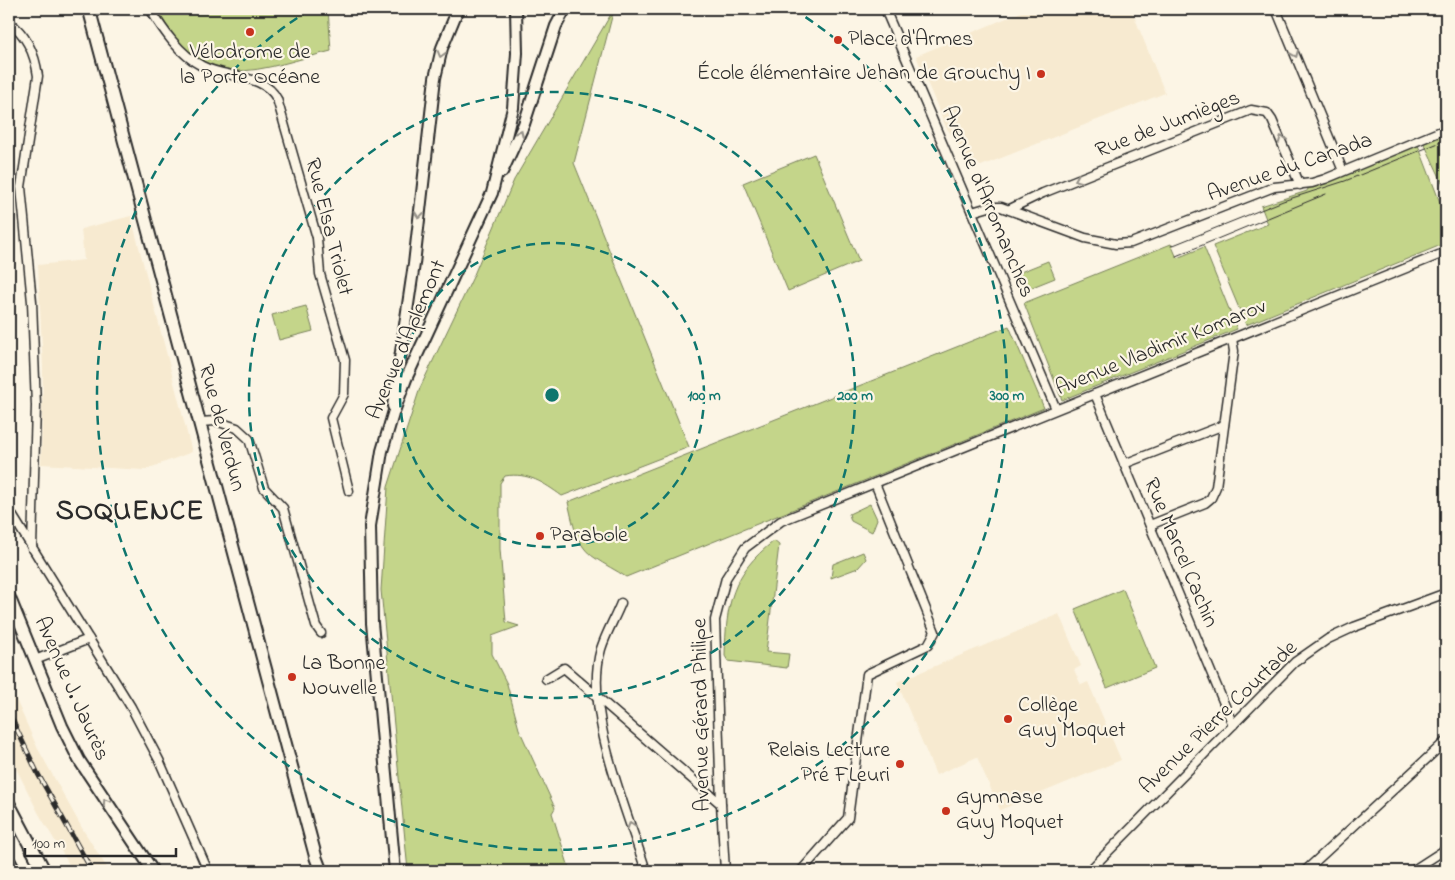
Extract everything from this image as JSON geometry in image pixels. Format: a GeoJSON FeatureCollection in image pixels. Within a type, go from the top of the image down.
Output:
{"type":"FeatureCollection","features":[{"type":"Feature","properties":{"kind":"main road","name":"Rue de Verdun"},"geometry":{"type":"LineString","coordinates":[[89,9],[198,422],[321,871]]}},
{"type":"Feature","properties":{"kind":"main road"},"geometry":{"type":"LineString","coordinates":[[9,805],[44,871]]}},
{"type":"Feature","properties":{"kind":"main road","name":"Rue de Verdun"},"geometry":{"type":"LineString","coordinates":[[316,858],[317,871]]}},
{"type":"Feature","properties":{"kind":"main road"},"geometry":{"type":"LineString","coordinates":[[9,862],[14,871]]}},
{"type":"Feature","properties":{"kind":"street","name":"Rue Elsa Triolet"},"geometry":{"type":"LineString","coordinates":[[150,9],[166,33],[189,58],[202,66],[224,75],[265,84],[272,90],[277,100],[317,238],[320,274],[345,360],[344,394],[332,418],[349,491]]}},
{"type":"Feature","properties":{"kind":"street"},"geometry":{"type":"LineString","coordinates":[[393,414],[393,392],[414,264],[435,78],[442,48],[458,9]]}},
{"type":"Feature","properties":{"kind":"street","name":"Avenue d'Aplemont"},"geometry":{"type":"LineString","coordinates":[[393,871],[388,783],[372,623],[370,526],[382,451],[393,414],[406,379],[492,193],[513,108],[517,53],[516,9]]}},
{"type":"Feature","properties":{"kind":"street"},"geometry":{"type":"LineString","coordinates":[[492,193],[524,124],[556,26],[565,9]]}},
{"type":"Feature","properties":{"kind":"street","name":"Avenue d'Arromanches"},"geometry":{"type":"LineString","coordinates":[[885,9],[1056,409]]}},
{"type":"Feature","properties":{"kind":"street"},"geometry":{"type":"LineString","coordinates":[[1276,9],[1343,171]]}},
{"type":"Feature","properties":{"kind":"street"},"geometry":{"type":"LineString","coordinates":[[9,22],[23,35],[30,47],[35,57],[38,76],[21,196],[31,295],[36,406],[32,548]]}},
{"type":"Feature","properties":{"kind":"street","name":"Rue de Jumièges"},"geometry":{"type":"LineString","coordinates":[[1010,209],[1043,193],[1251,110],[1267,113],[1272,120],[1300,185]]}},
{"type":"Feature","properties":{"kind":"street","name":"Avenue du Canada"},"geometry":{"type":"LineString","coordinates":[[972,212],[989,207],[1010,209],[1085,238],[1116,244],[1131,243],[1274,187],[1312,183],[1446,129]]}},
{"type":"Feature","properties":{"kind":"street","name":"Avenue Vladimir Komarov"},"geometry":{"type":"LineString","coordinates":[[736,562],[745,548],[781,521],[1446,252]]}},
{"type":"Feature","properties":{"kind":"street"},"geometry":{"type":"LineString","coordinates":[[1150,525],[1205,504],[1211,498],[1216,487],[1234,351],[1232,338]]}},
{"type":"Feature","properties":{"kind":"street","name":"Rue Marcel Cachin"},"geometry":{"type":"LineString","coordinates":[[1095,394],[1233,725]]}},
{"type":"Feature","properties":{"kind":"street"},"geometry":{"type":"LineString","coordinates":[[198,422],[216,421],[237,428],[249,439],[264,488],[284,508],[316,626],[321,633]]}},
{"type":"Feature","properties":{"kind":"street"},"geometry":{"type":"LineString","coordinates":[[1124,464],[1224,425]]}},
{"type":"Feature","properties":{"kind":"street"},"geometry":{"type":"LineString","coordinates":[[802,871],[848,818],[867,674],[928,645],[935,632],[875,483]]}},
{"type":"Feature","properties":{"kind":"street"},"geometry":{"type":"LineString","coordinates":[[9,510],[131,707],[159,760],[208,871]]}},
{"type":"Feature","properties":{"kind":"street","name":"Avenue Gérard Philipe"},"geometry":{"type":"LineString","coordinates":[[725,871],[715,620],[726,578],[736,562]]}},
{"type":"Feature","properties":{"kind":"street","name":"Avenue Pierre Courtade"},"geometry":{"type":"LineString","coordinates":[[1089,871],[1295,662],[1328,639],[1446,593]]}},
{"type":"Feature","properties":{"kind":"street","name":"Avenue J. Jaurès"},"geometry":{"type":"LineString","coordinates":[[9,596],[62,726],[79,760],[154,871]]}},
{"type":"Feature","properties":{"kind":"street"},"geometry":{"type":"LineString","coordinates":[[621,603],[601,649],[596,697],[608,752],[646,871]]}},
{"type":"Feature","properties":{"kind":"street"},"geometry":{"type":"LineString","coordinates":[[35,660],[89,638]]}},
{"type":"Feature","properties":{"kind":"street"},"geometry":{"type":"LineString","coordinates":[[546,679],[564,668],[721,804]]}},
{"type":"Feature","properties":{"kind":"street"},"geometry":{"type":"LineString","coordinates":[[1305,871],[1446,741]]}},
{"type":"Feature","properties":{"kind":"street"},"geometry":{"type":"LineString","coordinates":[[1412,871],[1446,848]]}},
{"type":"Feature","properties":{"kind":"shaded area","name":"École élémentaire Jehan de Grouchy I"},"geometry":{"type":"Polygon","coordinates":[[[1028,9],[1135,9],[1132,11],[1165,93],[981,166],[967,158],[946,127],[916,56],[1028,9]]]}},
{"type":"Feature","properties":{"kind":"shaded area"},"geometry":{"type":"Polygon","coordinates":[[[131,216],[192,452],[144,470],[41,464],[43,368],[38,265],[84,260],[81,229],[131,216]]]}},
{"type":"Feature","properties":{"kind":"shaded area","name":"Collège Guy Moquet"},"geometry":{"type":"Polygon","coordinates":[[[1059,614],[1081,666],[1074,670],[1081,685],[1088,682],[1121,760],[1000,810],[977,757],[936,775],[897,682],[1059,614]]]}},
{"type":"Feature","properties":{"kind":"shaded area"},"geometry":{"type":"Polygon","coordinates":[[[9,684],[37,747],[82,828],[109,871],[73,871],[39,814],[9,754],[9,684]]]}},
{"type":"Feature","properties":{"kind":"green space","name":"Vélodrome de la Porte Océane"},"geometry":{"type":"Polygon","coordinates":[[[158,9],[328,9],[331,51],[282,64],[245,71],[221,69],[198,59],[187,50],[170,31],[158,9]]]}},
{"type":"Feature","properties":{"kind":"green space"},"geometry":{"type":"Polygon","coordinates":[[[614,9],[574,163],[689,447],[562,496],[542,483],[528,477],[505,476],[500,483],[500,549],[506,622],[519,626],[492,636],[492,654],[507,684],[519,729],[555,808],[552,813],[570,871],[408,871],[381,590],[388,487],[420,388],[473,277],[514,180],[614,9]]]}},
{"type":"Feature","properties":{"kind":"green space"},"geometry":{"type":"Polygon","coordinates":[[[1446,134],[1446,190],[1424,143],[1446,134]]]}},
{"type":"Feature","properties":{"kind":"green space"},"geometry":{"type":"Polygon","coordinates":[[[1418,145],[1446,218],[1446,243],[1246,325],[1213,246],[1268,224],[1261,206],[1307,191],[1418,145]]]}},
{"type":"Feature","properties":{"kind":"green space"},"geometry":{"type":"Polygon","coordinates":[[[814,154],[859,261],[788,291],[743,183],[814,154]]]}},
{"type":"Feature","properties":{"kind":"green space"},"geometry":{"type":"Polygon","coordinates":[[[1171,244],[1177,258],[1204,247],[1237,329],[1062,400],[1024,303],[1171,244]]]}},
{"type":"Feature","properties":{"kind":"green space"},"geometry":{"type":"Polygon","coordinates":[[[1048,261],[1055,278],[1025,290],[1018,273],[1048,261]]]}},
{"type":"Feature","properties":{"kind":"green space"},"geometry":{"type":"Polygon","coordinates":[[[306,306],[313,331],[279,340],[272,315],[306,306]]]}},
{"type":"Feature","properties":{"kind":"green space"},"geometry":{"type":"Polygon","coordinates":[[[1009,326],[1044,408],[626,577],[599,561],[579,541],[568,502],[1009,326]]]}},
{"type":"Feature","properties":{"kind":"green space"},"geometry":{"type":"Polygon","coordinates":[[[870,504],[877,519],[872,532],[851,521],[849,514],[870,504]]]}},
{"type":"Feature","properties":{"kind":"green space"},"geometry":{"type":"Polygon","coordinates":[[[774,541],[779,545],[766,652],[789,654],[787,668],[728,661],[725,656],[727,621],[734,592],[748,566],[774,541]]]}},
{"type":"Feature","properties":{"kind":"green space"},"geometry":{"type":"Polygon","coordinates":[[[863,552],[866,559],[858,568],[831,578],[833,564],[863,552]]]}},
{"type":"Feature","properties":{"kind":"green space"},"geometry":{"type":"Polygon","coordinates":[[[1123,589],[1155,668],[1107,688],[1075,609],[1123,589]]]}},
{"type":"Feature","properties":{"kind":"tram line"},"geometry":{"type":"LineString","coordinates":[[1171,246],[1283,201],[1345,181],[1446,140]]}},
{"type":"Feature","properties":{"kind":"tram line"},"geometry":{"type":"LineString","coordinates":[[1176,256],[1326,194]]}},
{"type":"Feature","properties":{"kind":"railway"},"geometry":{"type":"LineString","coordinates":[[9,713],[38,774],[92,871]]}},
{"type":"Feature","properties":{"kind":"place","name":"Vélodrome de la Porte Océane"},"geometry":{"type":"Point","coordinates":[250,32]}},
{"type":"Feature","properties":{"kind":"place","name":"Place d'Armes"},"geometry":{"type":"Point","coordinates":[838,40]}},
{"type":"Feature","properties":{"kind":"place","name":"École élémentaire Jehan de Grouchy I"},"geometry":{"type":"Point","coordinates":[1041,74]}},
{"type":"Feature","properties":{"kind":"place","name":"Parabole"},"geometry":{"type":"Point","coordinates":[540,536]}},
{"type":"Feature","properties":{"kind":"place","name":"La Bonne Nouvelle"},"geometry":{"type":"Point","coordinates":[292,677]}},
{"type":"Feature","properties":{"kind":"place","name":"Collège Guy Moquet"},"geometry":{"type":"Point","coordinates":[1008,719]}},
{"type":"Feature","properties":{"kind":"place","name":"Relais Lecture Pré FLeuri"},"geometry":{"type":"Point","coordinates":[900,764]}},
{"type":"Feature","properties":{"kind":"place","name":"Gymnase Guy Moquet"},"geometry":{"type":"Point","coordinates":[946,811]}},
{"type":"Feature","properties":{"kind":"district","name":"SOQUENCE"},"geometry":{"type":"Point","coordinates":[130,512]}}]}
